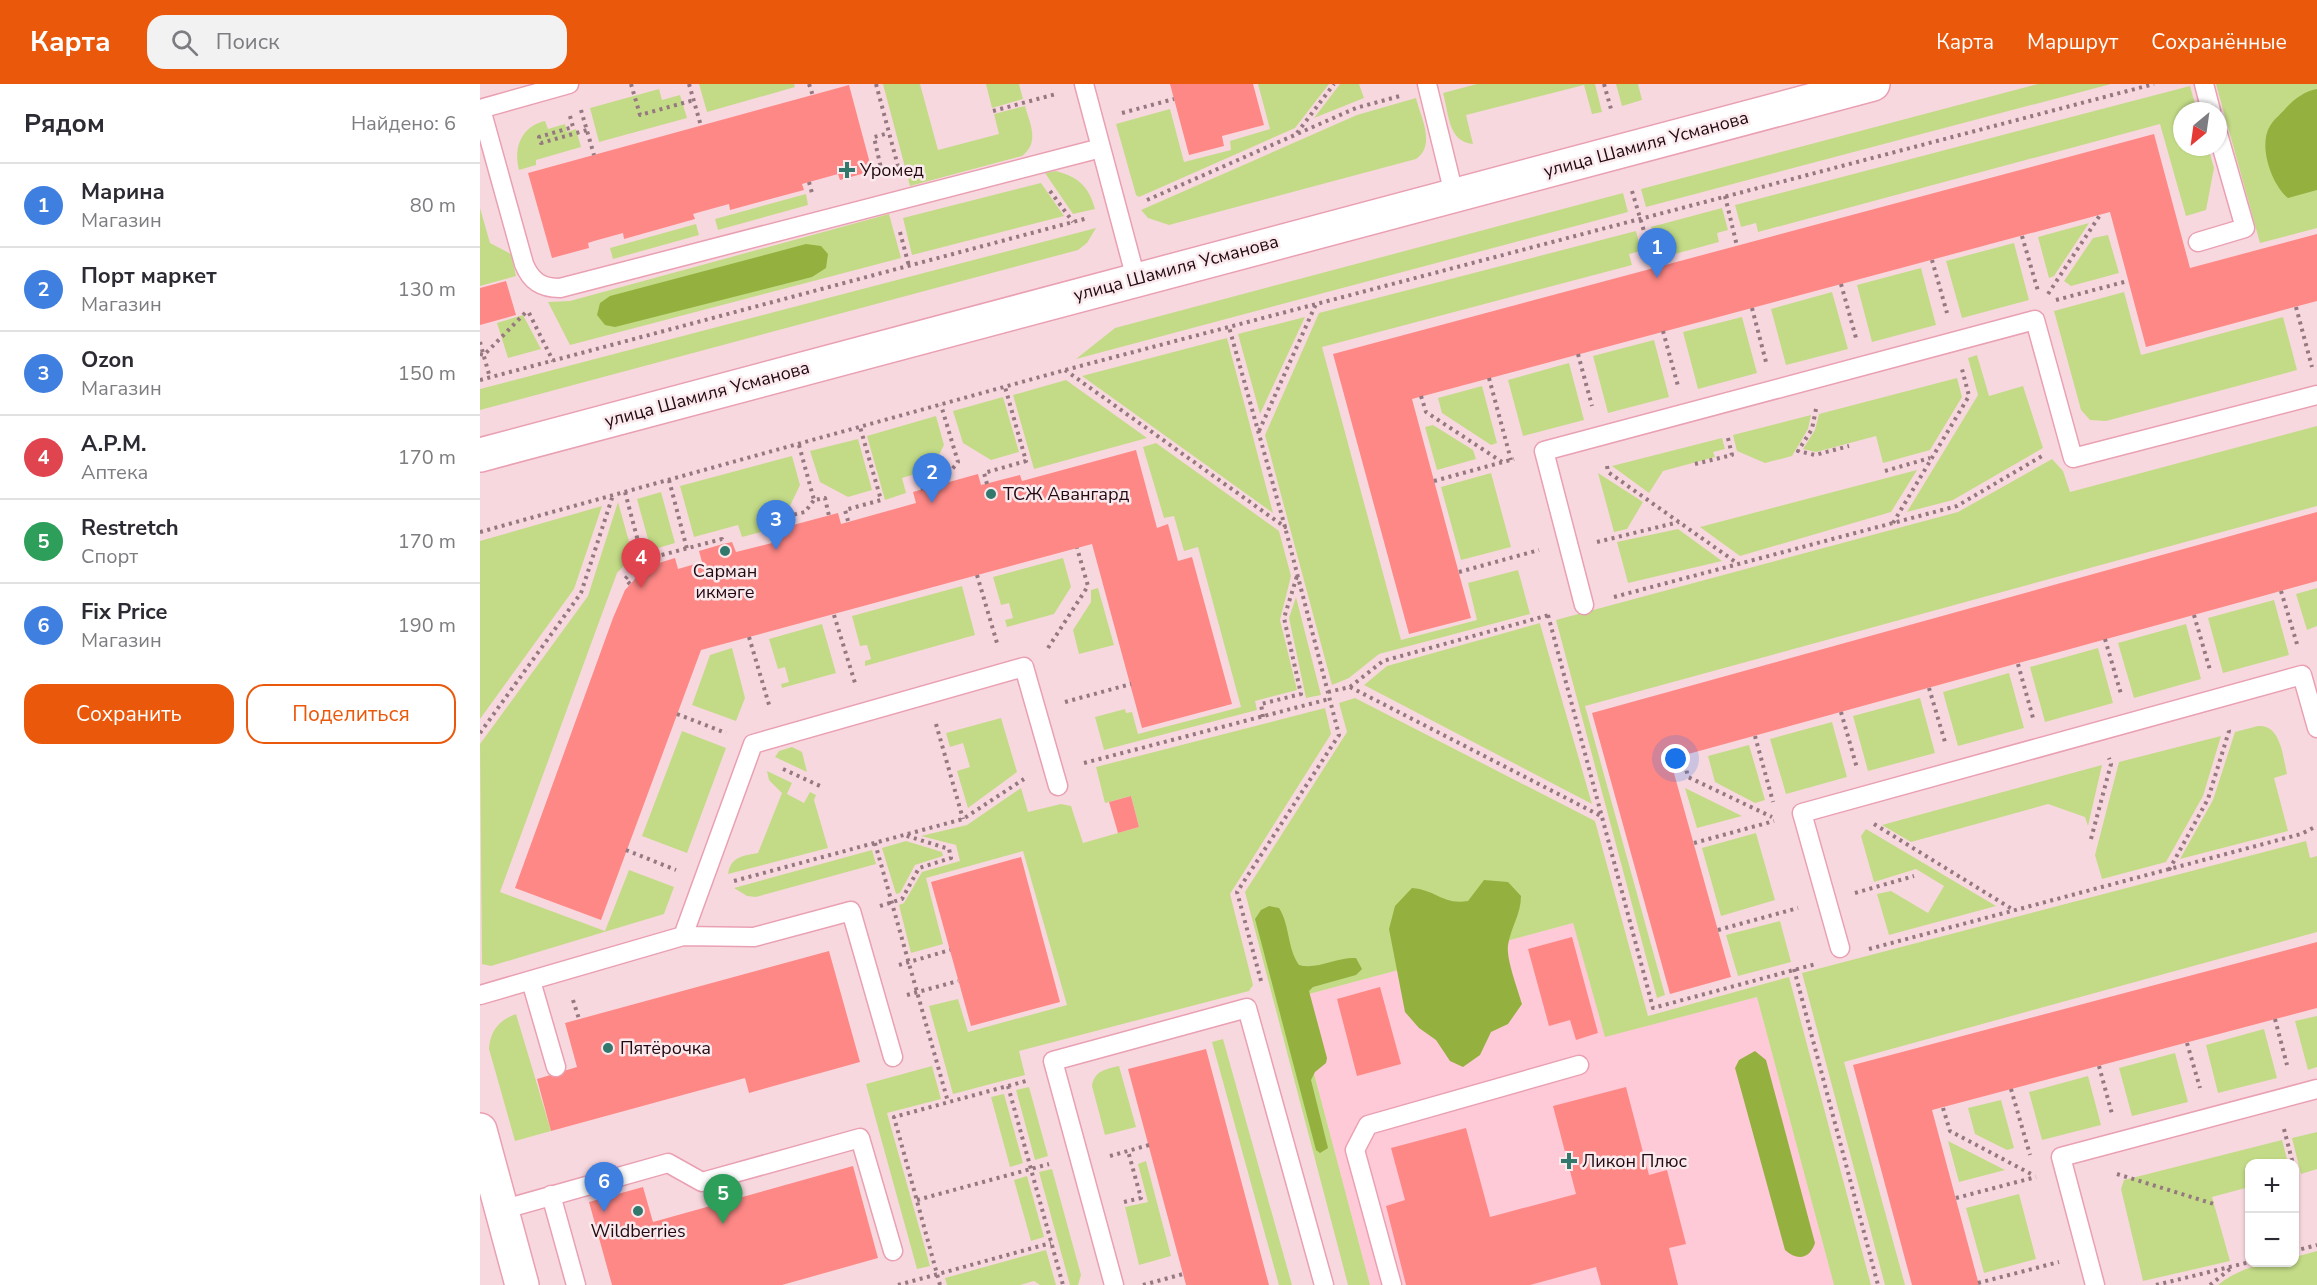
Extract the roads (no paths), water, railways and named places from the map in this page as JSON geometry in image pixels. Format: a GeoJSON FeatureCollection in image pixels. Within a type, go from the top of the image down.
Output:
{"type":"FeatureCollection","features":[{"type":"Feature","properties":{"kind":"street","name":"улица Шамиля Усманова"},"geometry":{"type":"LineString","coordinates":[[480,455],[1873,84]]}},
{"type":"Feature","properties":{"kind":"street"},"geometry":{"type":"LineString","coordinates":[[480,1130],[522,1285]]}},
{"type":"Feature","properties":{"kind":"lane"},"geometry":{"type":"LineString","coordinates":[[569,84],[481,109],[528,275],[536,283],[548,288],[560,288],[1101,148]]}},
{"type":"Feature","properties":{"kind":"lane"},"geometry":{"type":"LineString","coordinates":[[1427,84],[1454,195]]}},
{"type":"Feature","properties":{"kind":"lane"},"geometry":{"type":"LineString","coordinates":[[2204,84],[2209,102]]}},
{"type":"Feature","properties":{"kind":"lane"},"geometry":{"type":"LineString","coordinates":[[1084,85],[1136,279]]}},
{"type":"Feature","properties":{"kind":"lane"},"geometry":{"type":"LineString","coordinates":[[2198,242],[2245,228],[2224,156]]}},
{"type":"Feature","properties":{"kind":"lane"},"geometry":{"type":"LineString","coordinates":[[1584,605],[1544,451],[1954,341],[2038,312],[2073,458],[2317,395]]}},
{"type":"Feature","properties":{"kind":"lane"},"geometry":{"type":"LineString","coordinates":[[683,936],[752,749],[779,736],[1024,667],[1056,778]]}},
{"type":"Feature","properties":{"kind":"lane"},"geometry":{"type":"LineString","coordinates":[[1840,948],[1802,813],[2302,675],[2317,728]]}},
{"type":"Feature","properties":{"kind":"lane"},"geometry":{"type":"LineString","coordinates":[[480,995],[683,936],[754,937],[851,911],[893,1057]]}},
{"type":"Feature","properties":{"kind":"lane"},"geometry":{"type":"LineString","coordinates":[[531,981],[556,1067]]}},
{"type":"Feature","properties":{"kind":"lane"},"geometry":{"type":"LineString","coordinates":[[1114,1285],[1053,1061],[1248,1008],[1324,1285]]}},
{"type":"Feature","properties":{"kind":"lane"},"geometry":{"type":"LineString","coordinates":[[1392,1285],[1355,1150],[1368,1125],[1579,1065]]}},
{"type":"Feature","properties":{"kind":"lane"},"geometry":{"type":"LineString","coordinates":[[2095,1285],[2061,1157],[2317,1089]]}},
{"type":"Feature","properties":{"kind":"lane"},"geometry":{"type":"LineString","coordinates":[[501,1210],[668,1162],[702,1182],[860,1138],[893,1251]]}},
{"type":"Feature","properties":{"kind":"lane"},"geometry":{"type":"LineString","coordinates":[[551,1196],[576,1285]]}},
{"type":"Feature","properties":{"kind":"place","name":"Уромед"},"geometry":{"type":"Point","coordinates":[847,170]}},
{"type":"Feature","properties":{"kind":"place","name":"Марина"},"geometry":{"type":"Point","coordinates":[1657,278]}},
{"type":"Feature","properties":{"kind":"place","name":"ТСЖ Авангард"},"geometry":{"type":"Point","coordinates":[991,494]}},
{"type":"Feature","properties":{"kind":"place","name":"Порт маркет"},"geometry":{"type":"Point","coordinates":[932,503]}},
{"type":"Feature","properties":{"kind":"place","name":"Ozon"},"geometry":{"type":"Point","coordinates":[776,550]}},
{"type":"Feature","properties":{"kind":"place","name":"Сарман икмәге"},"geometry":{"type":"Point","coordinates":[725,551]}},
{"type":"Feature","properties":{"kind":"place","name":"А.Р.М."},"geometry":{"type":"Point","coordinates":[641,588]}},
{"type":"Feature","properties":{"kind":"place","name":"Пятёрочка"},"geometry":{"type":"Point","coordinates":[608,1048]}},
{"type":"Feature","properties":{"kind":"place","name":"Ликон Плюс"},"geometry":{"type":"Point","coordinates":[1569,1161]}},
{"type":"Feature","properties":{"kind":"place","name":"Wildberries"},"geometry":{"type":"Point","coordinates":[638,1211]}},
{"type":"Feature","properties":{"kind":"place","name":"Fix Price"},"geometry":{"type":"Point","coordinates":[604,1212]}},
{"type":"Feature","properties":{"kind":"place","name":"Restretch"},"geometry":{"type":"Point","coordinates":[723,1224]}}]}
